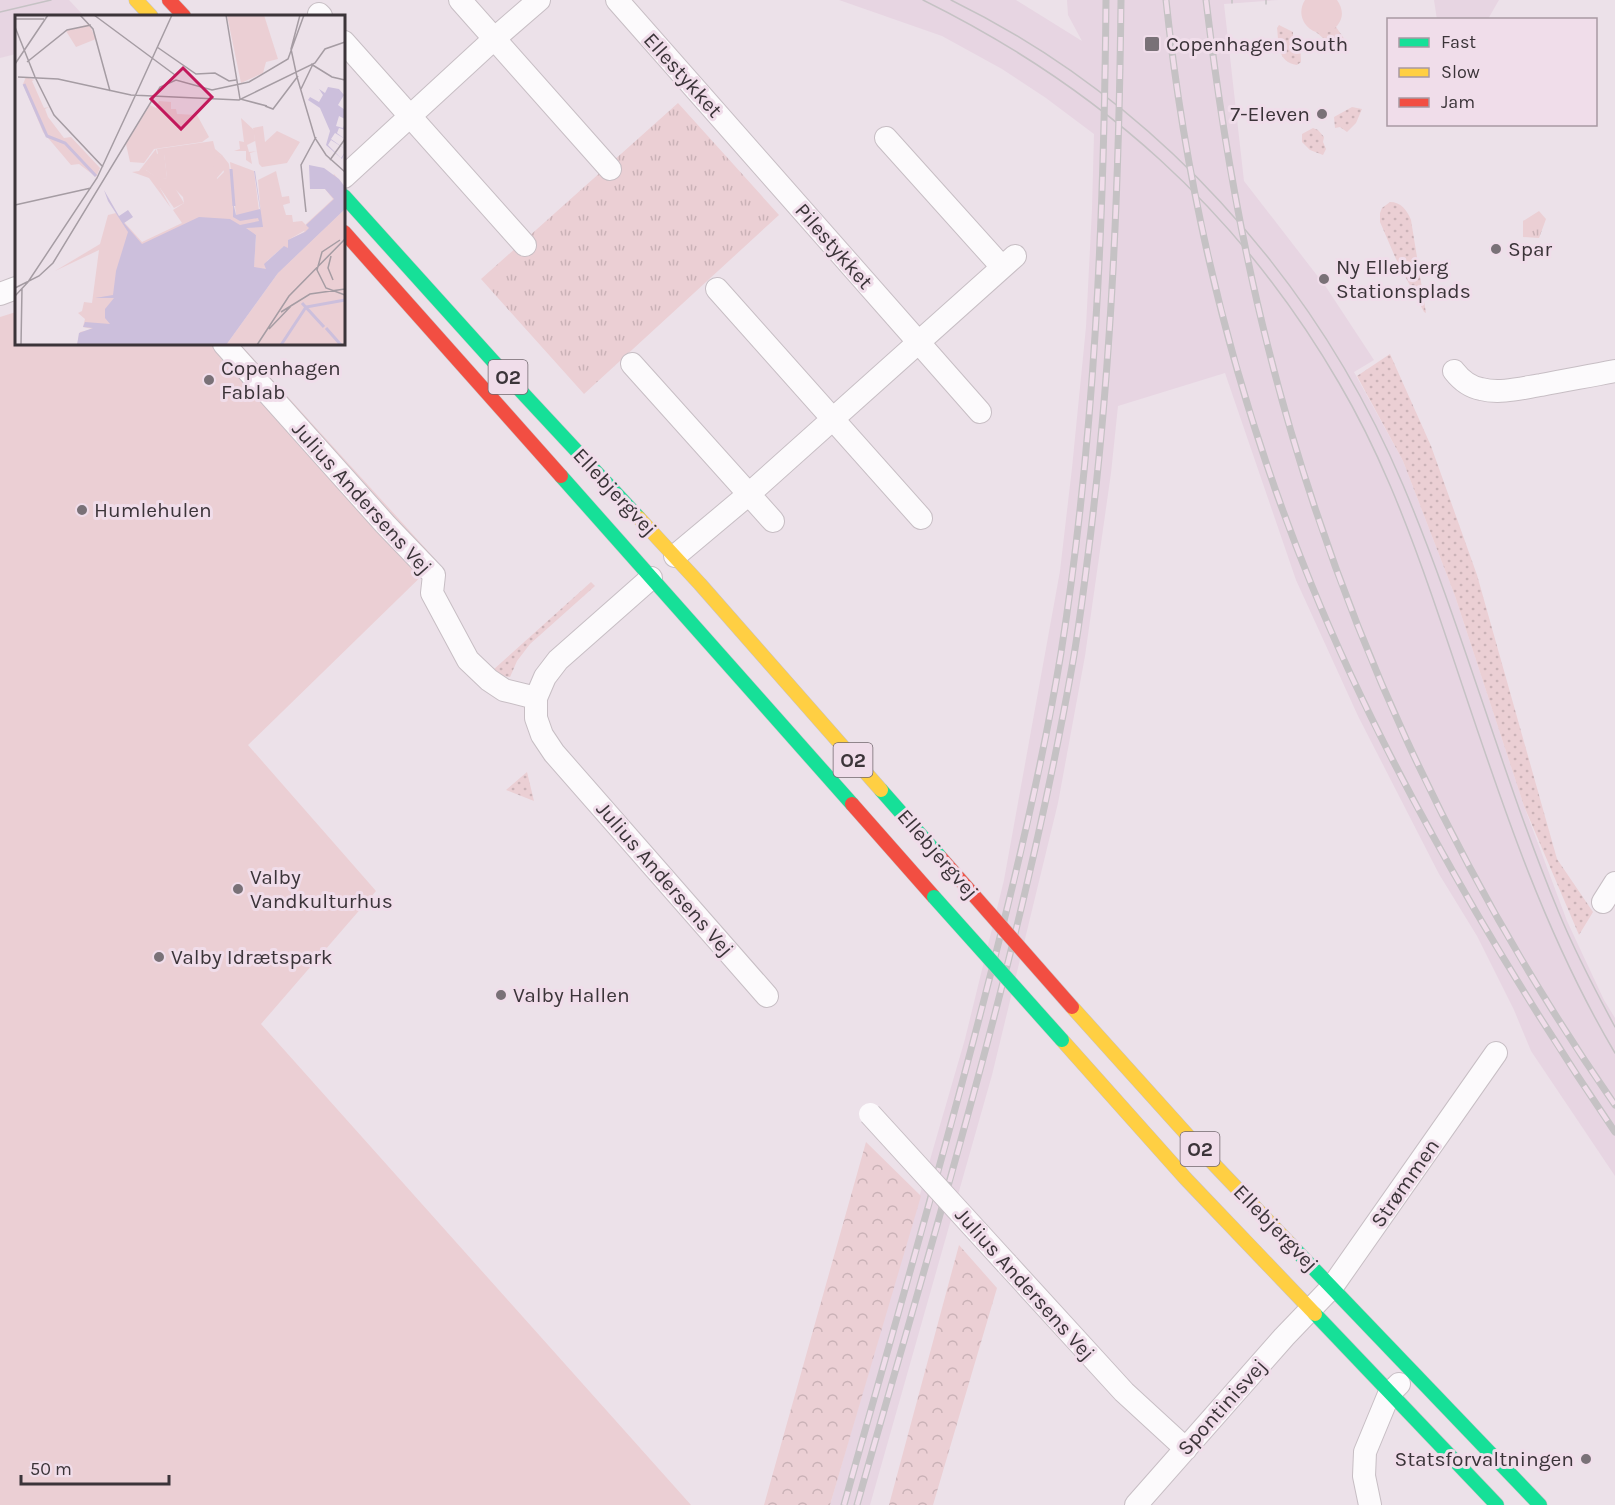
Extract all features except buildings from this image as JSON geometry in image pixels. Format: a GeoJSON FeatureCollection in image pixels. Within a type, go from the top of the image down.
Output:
{"type":"FeatureCollection","features":[{"type":"Feature","properties":{"kind":"main road"},"geometry":{"type":"LineString","coordinates":[[136,0],[150,15]]}},
{"type":"Feature","properties":{"kind":"main road"},"geometry":{"type":"LineString","coordinates":[[170,0],[183,15]]}},
{"type":"Feature","properties":{"kind":"main road","name":"Ellebjergvej"},"geometry":{"type":"LineString","coordinates":[[345,197],[492,360],[675,556],[1208,1158],[1540,1505]]}},
{"type":"Feature","properties":{"kind":"main road","name":"Ellebjergvej"},"geometry":{"type":"LineString","coordinates":[[345,233],[1186,1179],[1497,1505]]}},
{"type":"Feature","properties":{"kind":"street"},"geometry":{"type":"LineString","coordinates":[[460,0],[610,170]]}},
{"type":"Feature","properties":{"kind":"street"},"geometry":{"type":"LineString","coordinates":[[345,176],[539,0]]}},
{"type":"Feature","properties":{"kind":"street","name":"Ellestykket"},"geometry":{"type":"LineString","coordinates":[[617,0],[749,149]]}},
{"type":"Feature","properties":{"kind":"street"},"geometry":{"type":"LineString","coordinates":[[345,43],[525,245]]}},
{"type":"Feature","properties":{"kind":"street"},"geometry":{"type":"LineString","coordinates":[[675,556],[748,494],[1008,262],[886,138]]}},
{"type":"Feature","properties":{"kind":"street","name":"Pilestykket"},"geometry":{"type":"LineString","coordinates":[[749,149],[980,412]]}},
{"type":"Feature","properties":{"kind":"street"},"geometry":{"type":"LineString","coordinates":[[0,294],[15,288]]}},
{"type":"Feature","properties":{"kind":"street"},"geometry":{"type":"LineString","coordinates":[[717,289],[921,518]]}},
{"type":"Feature","properties":{"kind":"street","name":"Julius Andersens Vej"},"geometry":{"type":"LineString","coordinates":[[225,345],[385,524],[434,575],[432,593],[468,660],[489,680],[504,690],[536,698],[536,718],[542,735],[554,753],[767,996]]}},
{"type":"Feature","properties":{"kind":"street"},"geometry":{"type":"LineString","coordinates":[[632,364],[773,521]]}},
{"type":"Feature","properties":{"kind":"street"},"geometry":{"type":"LineString","coordinates":[[1454,371],[1461,380],[1470,385],[1484,390],[1494,390],[1517,389],[1615,371]]}},
{"type":"Feature","properties":{"kind":"street"},"geometry":{"type":"LineString","coordinates":[[536,698],[545,677],[558,660],[651,578]]}},
{"type":"Feature","properties":{"kind":"street","name":"Strømmen"},"geometry":{"type":"LineString","coordinates":[[1310,1310],[1332,1287],[1496,1053]]}},
{"type":"Feature","properties":{"kind":"street","name":"Julius Andersens Vej"},"geometry":{"type":"LineString","coordinates":[[870,1114],[1124,1392],[1186,1449]]}},
{"type":"Feature","properties":{"kind":"street","name":"Spontinisvej"},"geometry":{"type":"LineString","coordinates":[[1136,1505],[1310,1310]]}},
{"type":"Feature","properties":{"kind":"street"},"geometry":{"type":"LineString","coordinates":[[1370,1505],[1364,1476],[1365,1452],[1389,1394],[1413,1371]]}},
{"type":"Feature","properties":{"kind":"shaded area"},"geometry":{"type":"Polygon","coordinates":[[[0,0],[69,0],[83,15],[15,15],[15,54],[0,58],[0,0]]]}},
{"type":"Feature","properties":{"kind":"shaded area"},"geometry":{"type":"Polygon","coordinates":[[[839,0],[1016,0],[1082,41],[1068,15],[1067,0],[1278,0],[1224,4],[1244,181],[1326,287],[1374,360],[1354,372],[1403,461],[1455,596],[1524,806],[1567,921],[1604,1000],[1615,1018],[1615,1176],[1531,1051],[1514,1010],[1477,936],[1439,874],[1358,716],[1296,580],[1225,373],[1118,406],[1111,473],[1085,656],[1058,803],[992,1075],[870,1505],[830,1505],[965,1039],[1004,880],[1060,571],[1086,327],[1094,134],[1002,69],[942,36],[839,0]]]}},
{"type":"Feature","properties":{"kind":"shaded area"},"geometry":{"type":"Polygon","coordinates":[[[1434,0],[1499,0],[1489,18],[1437,18],[1434,0]]]}},
{"type":"Feature","properties":{"kind":"green space"},"geometry":{"type":"Polygon","coordinates":[[[1305,0],[1337,0],[1342,11],[1339,23],[1333,30],[1326,33],[1318,33],[1311,29],[1302,17],[1305,0]]]}},
{"type":"Feature","properties":{"kind":"green space"},"geometry":{"type":"Polygon","coordinates":[[[1279,25],[1293,32],[1293,38],[1300,41],[1301,62],[1297,65],[1290,63],[1282,56],[1278,40],[1279,25]]]}},
{"type":"Feature","properties":{"kind":"green space"},"geometry":{"type":"Polygon","coordinates":[[[1336,27],[1345,40],[1344,44],[1339,47],[1331,45],[1316,32],[1321,33],[1336,27]]]}},
{"type":"Feature","properties":{"kind":"green space"},"geometry":{"type":"Polygon","coordinates":[[[678,103],[779,215],[584,394],[481,279],[678,103]]]}},
{"type":"Feature","properties":{"kind":"green space"},"geometry":{"type":"Polygon","coordinates":[[[1352,107],[1362,109],[1356,123],[1347,132],[1340,127],[1335,128],[1334,117],[1352,107]]]}},
{"type":"Feature","properties":{"kind":"green space"},"geometry":{"type":"Polygon","coordinates":[[[1313,128],[1324,137],[1323,142],[1326,149],[1323,155],[1310,150],[1302,142],[1302,134],[1313,128]]]}},
{"type":"Feature","properties":{"kind":"green space"},"geometry":{"type":"Polygon","coordinates":[[[1390,202],[1403,207],[1411,220],[1426,313],[1396,259],[1380,222],[1382,208],[1390,202]]]}},
{"type":"Feature","properties":{"kind":"green space"},"geometry":{"type":"Polygon","coordinates":[[[1539,211],[1546,219],[1539,238],[1523,237],[1523,221],[1539,211]]]}},
{"type":"Feature","properties":{"kind":"green space","name":"Valby Idrætspark"},"geometry":{"type":"Polygon","coordinates":[[[15,312],[15,345],[241,345],[437,561],[248,745],[376,891],[261,1024],[691,1505],[0,1505],[0,317],[15,312]]]}},
{"type":"Feature","properties":{"kind":"green space"},"geometry":{"type":"Polygon","coordinates":[[[1390,354],[1431,446],[1477,575],[1557,859],[1593,912],[1579,935],[1524,806],[1455,596],[1403,461],[1357,376],[1390,354]]]}},
{"type":"Feature","properties":{"kind":"green space"},"geometry":{"type":"Polygon","coordinates":[[[591,582],[595,586],[530,644],[517,661],[510,677],[502,676],[493,670],[591,582]]]}},
{"type":"Feature","properties":{"kind":"green space"},"geometry":{"type":"Polygon","coordinates":[[[527,772],[534,801],[506,790],[527,772]]]}},
{"type":"Feature","properties":{"kind":"green space"},"geometry":{"type":"Polygon","coordinates":[[[866,1142],[921,1196],[830,1505],[764,1505],[866,1142]]]}},
{"type":"Feature","properties":{"kind":"green space"},"geometry":{"type":"Polygon","coordinates":[[[959,1245],[997,1288],[933,1505],[889,1505],[959,1245]]]}},
{"type":"Feature","properties":{"kind":"tram line"},"geometry":{"type":"LineString","coordinates":[[0,12],[51,0]]}},
{"type":"Feature","properties":{"kind":"tram line"},"geometry":{"type":"LineString","coordinates":[[923,0],[988,35],[1049,73],[1106,115],[1160,160],[1210,209],[1257,263],[1300,321],[1353,408],[1390,486],[1421,566],[1511,828],[1558,943],[1615,1053]]}},
{"type":"Feature","properties":{"kind":"tram line"},"geometry":{"type":"LineString","coordinates":[[951,0],[1025,41],[1095,89],[1160,143],[1220,202],[1275,267],[1324,336],[1367,409],[1403,485],[1444,591],[1538,860],[1572,942],[1615,1027]]}},
{"type":"Feature","properties":{"kind":"railway"},"geometry":{"type":"LineString","coordinates":[[844,1505],[997,950],[1037,781],[1054,696],[1073,572],[1090,409],[1100,246],[1106,0]]}},
{"type":"Feature","properties":{"kind":"railway"},"geometry":{"type":"LineString","coordinates":[[857,1505],[947,1191],[1004,980],[1053,768],[1073,661],[1098,472],[1109,337],[1116,202],[1121,0]]}},
{"type":"Feature","properties":{"kind":"railway"},"geometry":{"type":"LineString","coordinates":[[1166,0],[1187,150],[1218,299],[1260,444],[1312,586],[1348,670],[1431,833],[1526,996],[1615,1132]]}},
{"type":"Feature","properties":{"kind":"railway"},"geometry":{"type":"LineString","coordinates":[[1206,0],[1231,175],[1248,261],[1268,347],[1296,448],[1329,548],[1366,646],[1407,742],[1453,836],[1503,928],[1557,1018],[1615,1105]]}},
{"type":"Feature","properties":{"kind":"traffic: fast"},"geometry":{"type":"LineString","coordinates":[[345,197],[639,518]]}},
{"type":"Feature","properties":{"kind":"traffic: fast"},"geometry":{"type":"LineString","coordinates":[[561,476],[852,804]]}},
{"type":"Feature","properties":{"kind":"traffic: fast"},"geometry":{"type":"LineString","coordinates":[[881,790],[941,858]]}},
{"type":"Feature","properties":{"kind":"traffic: fast"},"geometry":{"type":"LineString","coordinates":[[934,897],[1062,1040]]}},
{"type":"Feature","properties":{"kind":"traffic: fast"},"geometry":{"type":"LineString","coordinates":[[1290,1244],[1540,1505]]}},
{"type":"Feature","properties":{"kind":"traffic: fast"},"geometry":{"type":"LineString","coordinates":[[1315,1314],[1497,1505]]}},
{"type":"Feature","properties":{"kind":"traffic: slow"},"geometry":{"type":"LineString","coordinates":[[136,0],[150,15]]}},
{"type":"Feature","properties":{"kind":"traffic: slow"},"geometry":{"type":"LineString","coordinates":[[639,518],[881,790]]}},
{"type":"Feature","properties":{"kind":"traffic: slow"},"geometry":{"type":"LineString","coordinates":[[1072,1007],[1208,1158],[1290,1244]]}},
{"type":"Feature","properties":{"kind":"traffic: slow"},"geometry":{"type":"LineString","coordinates":[[1062,1040],[1186,1179],[1315,1314]]}},
{"type":"Feature","properties":{"kind":"traffic: jam"},"geometry":{"type":"LineString","coordinates":[[169,0],[183,15]]}},
{"type":"Feature","properties":{"kind":"traffic: jam"},"geometry":{"type":"LineString","coordinates":[[345,233],[561,476]]}},
{"type":"Feature","properties":{"kind":"traffic: jam"},"geometry":{"type":"LineString","coordinates":[[852,804],[934,897]]}},
{"type":"Feature","properties":{"kind":"traffic: jam"},"geometry":{"type":"LineString","coordinates":[[941,858],[1072,1007]]}},
{"type":"Feature","properties":{"kind":"place","name":"Copenhagen South"},"geometry":{"type":"Point","coordinates":[1152,44]}},
{"type":"Feature","properties":{"kind":"place","name":"7-Eleven"},"geometry":{"type":"Point","coordinates":[1322,114]}},
{"type":"Feature","properties":{"kind":"place","name":"Spar"},"geometry":{"type":"Point","coordinates":[1496,249]}},
{"type":"Feature","properties":{"kind":"place","name":"Ny Ellebjerg Stationsplads"},"geometry":{"type":"Point","coordinates":[1324,279]}},
{"type":"Feature","properties":{"kind":"place","name":"Copenhagen Fablab"},"geometry":{"type":"Point","coordinates":[209,380]}},
{"type":"Feature","properties":{"kind":"place","name":"Humlehulen"},"geometry":{"type":"Point","coordinates":[82,510]}},
{"type":"Feature","properties":{"kind":"place","name":"Valby Vandkulturhus"},"geometry":{"type":"Point","coordinates":[238,889]}},
{"type":"Feature","properties":{"kind":"place","name":"Valby Idrætspark"},"geometry":{"type":"Point","coordinates":[159,957]}},
{"type":"Feature","properties":{"kind":"place","name":"Valby Hallen"},"geometry":{"type":"Point","coordinates":[501,995]}},
{"type":"Feature","properties":{"kind":"place","name":"Statsforvaltningen"},"geometry":{"type":"Point","coordinates":[1586,1459]}}]}
